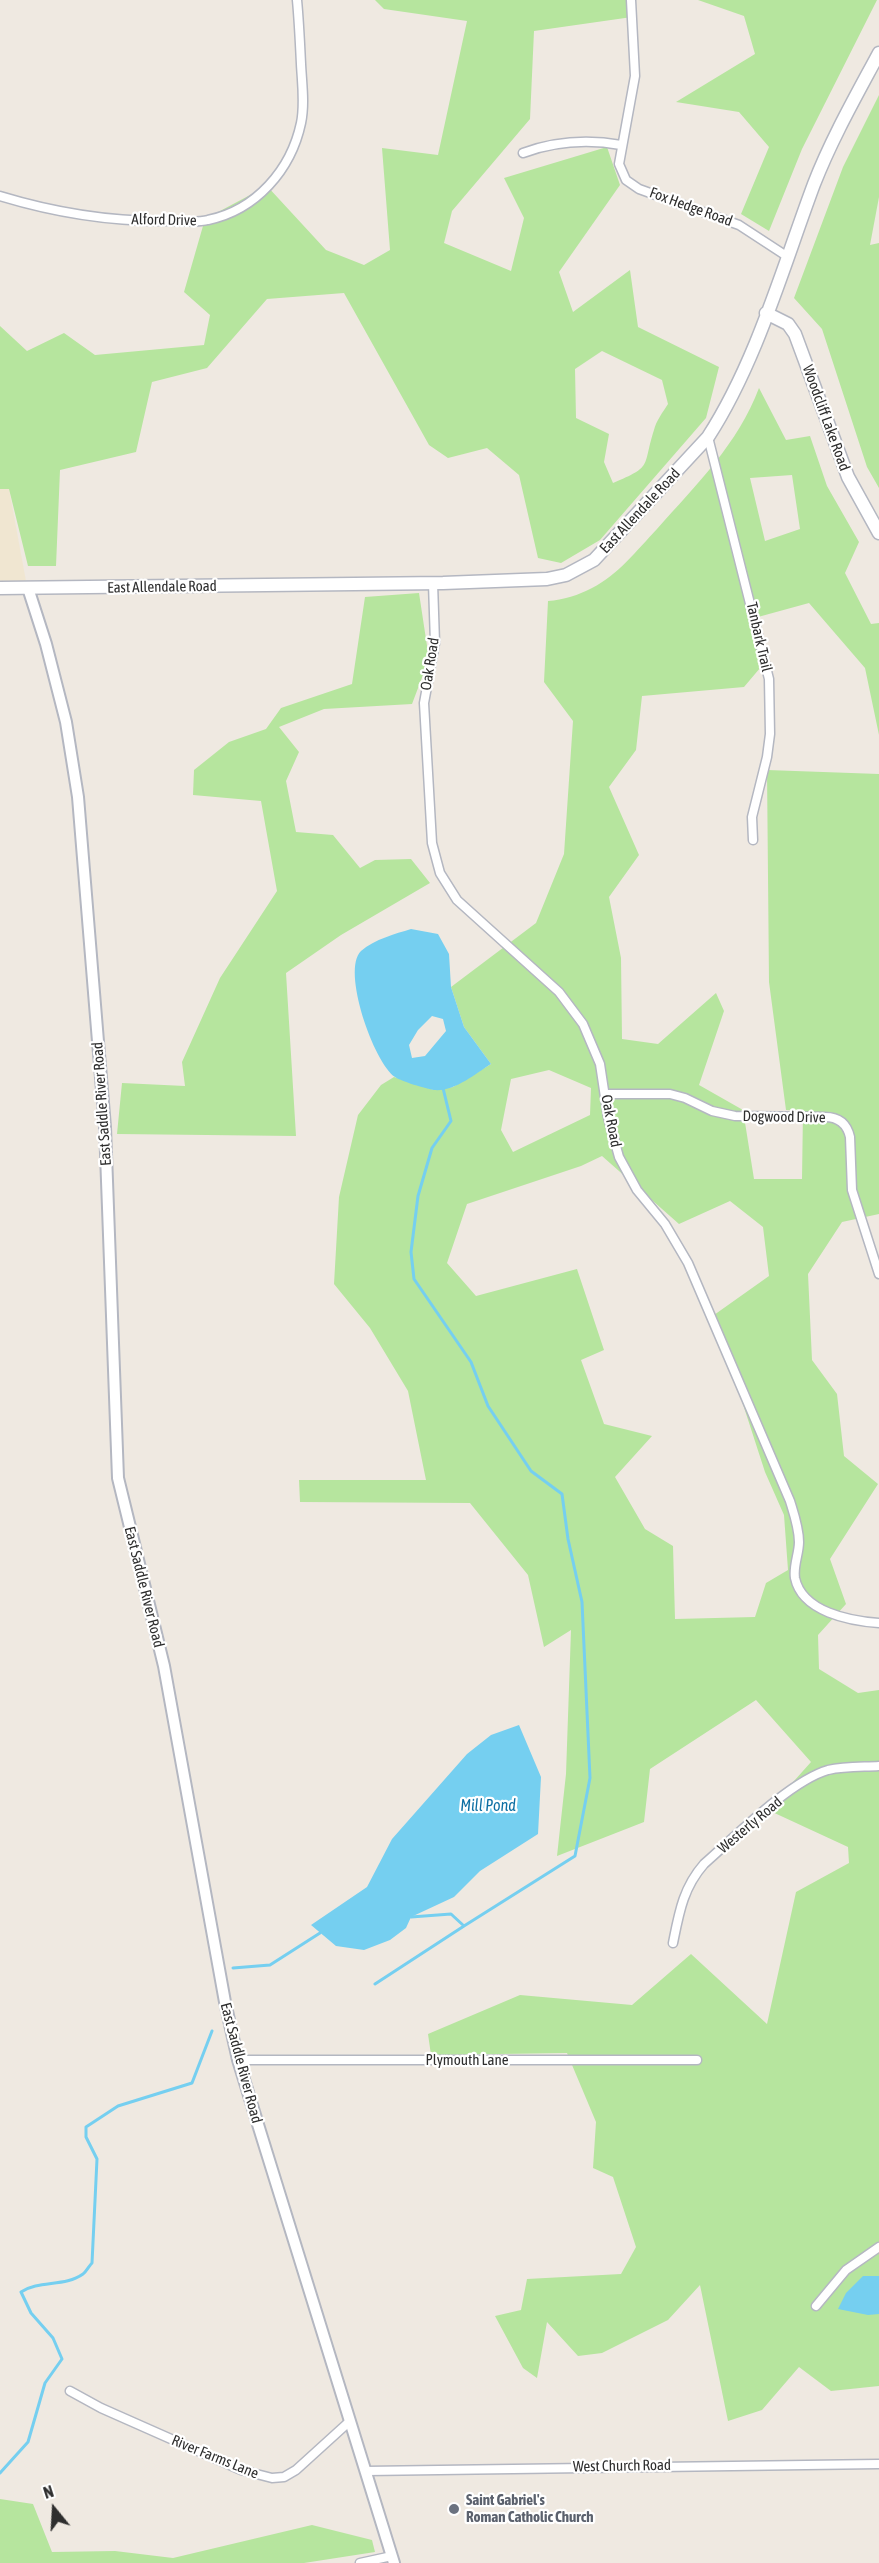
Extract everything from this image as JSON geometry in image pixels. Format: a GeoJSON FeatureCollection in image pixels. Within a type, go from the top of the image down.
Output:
{"type":"FeatureCollection","features":[{"type":"Feature","properties":{"kind":"main road","name":"East Allendale Road"},"geometry":{"type":"LineString","coordinates":[[0,588],[433,583],[547,579],[580,568],[608,547],[708,437],[731,399],[826,156],[879,53]]}},
{"type":"Feature","properties":{"kind":"main road","name":"Woodcliff Lake Road"},"geometry":{"type":"LineString","coordinates":[[766,313],[788,324],[795,334],[848,477],[879,533]]}},
{"type":"Feature","properties":{"kind":"street","name":"Alford Drive"},"geometry":{"type":"LineString","coordinates":[[0,196],[89,217],[141,221],[207,220],[245,205],[260,194],[283,168],[299,130],[303,94],[297,0]]}},
{"type":"Feature","properties":{"kind":"street","name":"Fox Hedge Road"},"geometry":{"type":"LineString","coordinates":[[631,0],[635,76],[621,145],[619,164],[621,172],[632,185],[740,225],[788,257]]}},
{"type":"Feature","properties":{"kind":"street"},"geometry":{"type":"LineString","coordinates":[[523,153],[565,142],[602,142],[621,145]]}},
{"type":"Feature","properties":{"kind":"street","name":"Tanbark Trail"},"geometry":{"type":"LineString","coordinates":[[708,437],[769,679],[770,734],[767,757],[752,817],[753,840]]}},
{"type":"Feature","properties":{"kind":"street","name":"Oak Road"},"geometry":{"type":"LineString","coordinates":[[433,583],[435,643],[424,703],[435,858],[440,873],[457,900],[559,992],[573,1008],[593,1044],[606,1094],[608,1118],[619,1157],[637,1190],[665,1224],[688,1263],[790,1501],[799,1539],[794,1567],[798,1586],[803,1595],[816,1606],[854,1620],[879,1623]]}},
{"type":"Feature","properties":{"kind":"street","name":"East Saddle River Road"},"geometry":{"type":"LineString","coordinates":[[28,588],[46,644],[66,722],[78,797],[105,1127],[118,1478],[171,1699],[215,1951],[238,2060],[393,2560]]}},
{"type":"Feature","properties":{"kind":"street","name":"Dogwood Drive"},"geometry":{"type":"LineString","coordinates":[[606,1094],[670,1094],[722,1115],[838,1119],[848,1130],[850,1137],[852,1190],[879,1274]]}},
{"type":"Feature","properties":{"kind":"street","name":"Westerly Road"},"geometry":{"type":"LineString","coordinates":[[673,1943],[682,1899],[695,1874],[704,1864],[807,1779],[837,1768],[879,1766]]}},
{"type":"Feature","properties":{"kind":"street","name":"Plymouth Lane"},"geometry":{"type":"LineString","coordinates":[[238,2060],[697,2060]]}},
{"type":"Feature","properties":{"kind":"street"},"geometry":{"type":"LineString","coordinates":[[816,2306],[846,2270],[879,2247]]}},
{"type":"Feature","properties":{"kind":"street","name":"River Farms Lane"},"geometry":{"type":"LineString","coordinates":[[70,2391],[108,2411],[241,2470],[272,2478],[284,2477],[296,2470],[350,2421]]}},
{"type":"Feature","properties":{"kind":"street","name":"West Church Road"},"geometry":{"type":"LineString","coordinates":[[366,2471],[879,2464]]}},
{"type":"Feature","properties":{"kind":"street"},"geometry":{"type":"LineString","coordinates":[[360,2563],[393,2560]]}},
{"type":"Feature","properties":{"kind":"shaded area"},"geometry":{"type":"Polygon","coordinates":[[[0,489],[9,489],[26,581],[0,581],[0,489]]]}},
{"type":"Feature","properties":{"kind":"green space"},"geometry":{"type":"Polygon","coordinates":[[[375,0],[634,0],[632,17],[534,31],[530,119],[452,211],[444,243],[511,271],[524,218],[504,178],[607,147],[620,185],[559,272],[573,312],[630,270],[638,327],[719,367],[706,418],[600,540],[561,563],[538,558],[519,475],[487,448],[448,458],[429,445],[344,293],[267,299],[207,368],[152,382],[136,452],[60,470],[56,566],[28,566],[9,489],[0,489],[0,326],[27,351],[64,333],[95,355],[204,345],[210,315],[184,292],[205,219],[267,186],[326,250],[364,265],[390,250],[382,148],[438,155],[467,21],[384,9],[375,0]],[[602,351],[575,369],[576,418],[609,434],[604,462],[613,483],[641,469],[647,459],[655,427],[668,404],[662,380],[602,351]]]}},
{"type":"Feature","properties":{"kind":"green space"},"geometry":{"type":"Polygon","coordinates":[[[698,0],[877,0],[802,149],[769,231],[741,214],[769,147],[739,112],[676,102],[755,54],[744,16],[698,0]]]}},
{"type":"Feature","properties":{"kind":"green space"},"geometry":{"type":"Polygon","coordinates":[[[879,95],[879,197],[870,245],[879,243],[879,488],[867,467],[822,329],[794,298],[843,167],[879,95]]]}},
{"type":"Feature","properties":{"kind":"green space"},"geometry":{"type":"Polygon","coordinates":[[[759,388],[786,440],[810,436],[827,486],[859,542],[845,573],[871,624],[879,623],[879,735],[865,668],[809,603],[758,617],[766,661],[744,687],[642,696],[636,750],[609,787],[639,855],[609,897],[621,958],[622,1039],[658,1044],[716,993],[724,1011],[699,1085],[743,1110],[754,1179],[802,1179],[803,1111],[786,1110],[769,982],[767,770],[879,774],[879,1214],[842,1222],[808,1274],[812,1360],[837,1394],[844,1456],[878,1484],[830,1559],[846,1604],[818,1635],[819,1669],[858,1693],[879,1690],[879,2386],[831,2391],[799,2367],[762,2410],[728,2421],[700,2285],[668,2320],[602,2353],[578,2356],[547,2322],[537,2378],[523,2368],[495,2316],[521,2310],[527,2279],[621,2274],[636,2247],[613,2177],[593,2168],[596,2122],[567,2053],[431,2055],[428,2034],[520,1995],[632,2005],[691,1954],[767,2024],[796,1892],[849,1863],[848,1847],[768,1810],[811,1762],[756,1700],[650,1769],[644,1822],[557,1856],[566,1774],[571,1630],[544,1647],[528,1575],[470,1503],[300,1502],[299,1480],[426,1480],[408,1391],[370,1328],[334,1284],[339,1197],[358,1115],[381,1085],[394,1077],[434,1090],[453,1087],[491,1064],[464,1027],[451,987],[536,923],[564,854],[573,721],[544,682],[548,601],[587,591],[619,569],[715,463],[728,446],[759,388]],[[792,475],[750,478],[765,541],[800,529],[792,475]],[[549,1070],[511,1079],[501,1130],[513,1152],[590,1115],[591,1088],[549,1070]],[[602,1156],[581,1166],[467,1204],[447,1263],[476,1296],[577,1269],[604,1350],[581,1360],[604,1424],[652,1436],[615,1477],[645,1529],[673,1546],[675,1619],[755,1617],[766,1583],[788,1570],[784,1515],[765,1472],[714,1315],[769,1276],[763,1227],[730,1201],[679,1224],[602,1156]]]}},
{"type":"Feature","properties":{"kind":"green space"},"geometry":{"type":"Polygon","coordinates":[[[419,593],[429,659],[412,704],[324,709],[279,727],[299,752],[286,781],[296,832],[333,835],[360,868],[375,860],[411,859],[430,883],[341,935],[286,973],[296,1136],[117,1134],[122,1083],[185,1086],[182,1062],[220,978],[277,891],[261,801],[193,795],[194,770],[229,742],[266,729],[281,708],[352,684],[365,597],[419,593]]]}},
{"type":"Feature","properties":{"kind":"green space"},"geometry":{"type":"Polygon","coordinates":[[[0,2499],[33,2504],[52,2552],[115,2551],[173,2558],[312,2525],[372,2540],[375,2552],[304,2563],[0,2563],[0,2499]]]}},
{"type":"Feature","properties":{"kind":"water"},"geometry":{"type":"Polygon","coordinates":[[[411,929],[438,934],[449,954],[451,987],[464,1027],[491,1064],[464,1082],[442,1090],[408,1083],[395,1077],[378,1054],[357,996],[356,961],[361,951],[385,937],[411,929]],[[432,1016],[418,1030],[409,1045],[412,1058],[425,1056],[446,1031],[443,1019],[432,1016]]]}},
{"type":"Feature","properties":{"kind":"water","name":"Mill Pond"},"geometry":{"type":"Polygon","coordinates":[[[519,1725],[541,1777],[538,1834],[480,1871],[454,1897],[411,1917],[406,1928],[390,1940],[364,1950],[336,1946],[311,1925],[367,1887],[392,1839],[467,1754],[491,1735],[519,1725]]]}},
{"type":"Feature","properties":{"kind":"water"},"geometry":{"type":"Polygon","coordinates":[[[863,2276],[879,2276],[879,2314],[868,2315],[838,2309],[846,2293],[863,2276]]]}},
{"type":"Feature","properties":{"kind":"waterway"},"geometry":{"type":"LineString","coordinates":[[411,1917],[451,1914],[464,1926],[575,1856],[590,1778],[582,1602],[568,1539],[562,1494],[531,1471],[488,1406],[471,1362],[414,1279],[411,1252],[418,1196],[432,1148],[451,1121],[443,1088]]}},
{"type":"Feature","properties":{"kind":"waterway"},"geometry":{"type":"LineString","coordinates":[[375,1984],[464,1926]]}},
{"type":"Feature","properties":{"kind":"waterway"},"geometry":{"type":"LineString","coordinates":[[233,1968],[270,1965],[320,1933]]}},
{"type":"Feature","properties":{"kind":"waterway"},"geometry":{"type":"LineString","coordinates":[[0,2473],[28,2442],[45,2383],[62,2359],[53,2338],[31,2313],[21,2292],[28,2288],[76,2278],[84,2273],[92,2263],[97,2159],[86,2137],[86,2127],[118,2106],[192,2083],[212,2031]]}},
{"type":"Feature","properties":{"kind":"place","name":"Saint Gabriel's Roman Catholic Church"},"geometry":{"type":"Point","coordinates":[454,2509]}}]}
